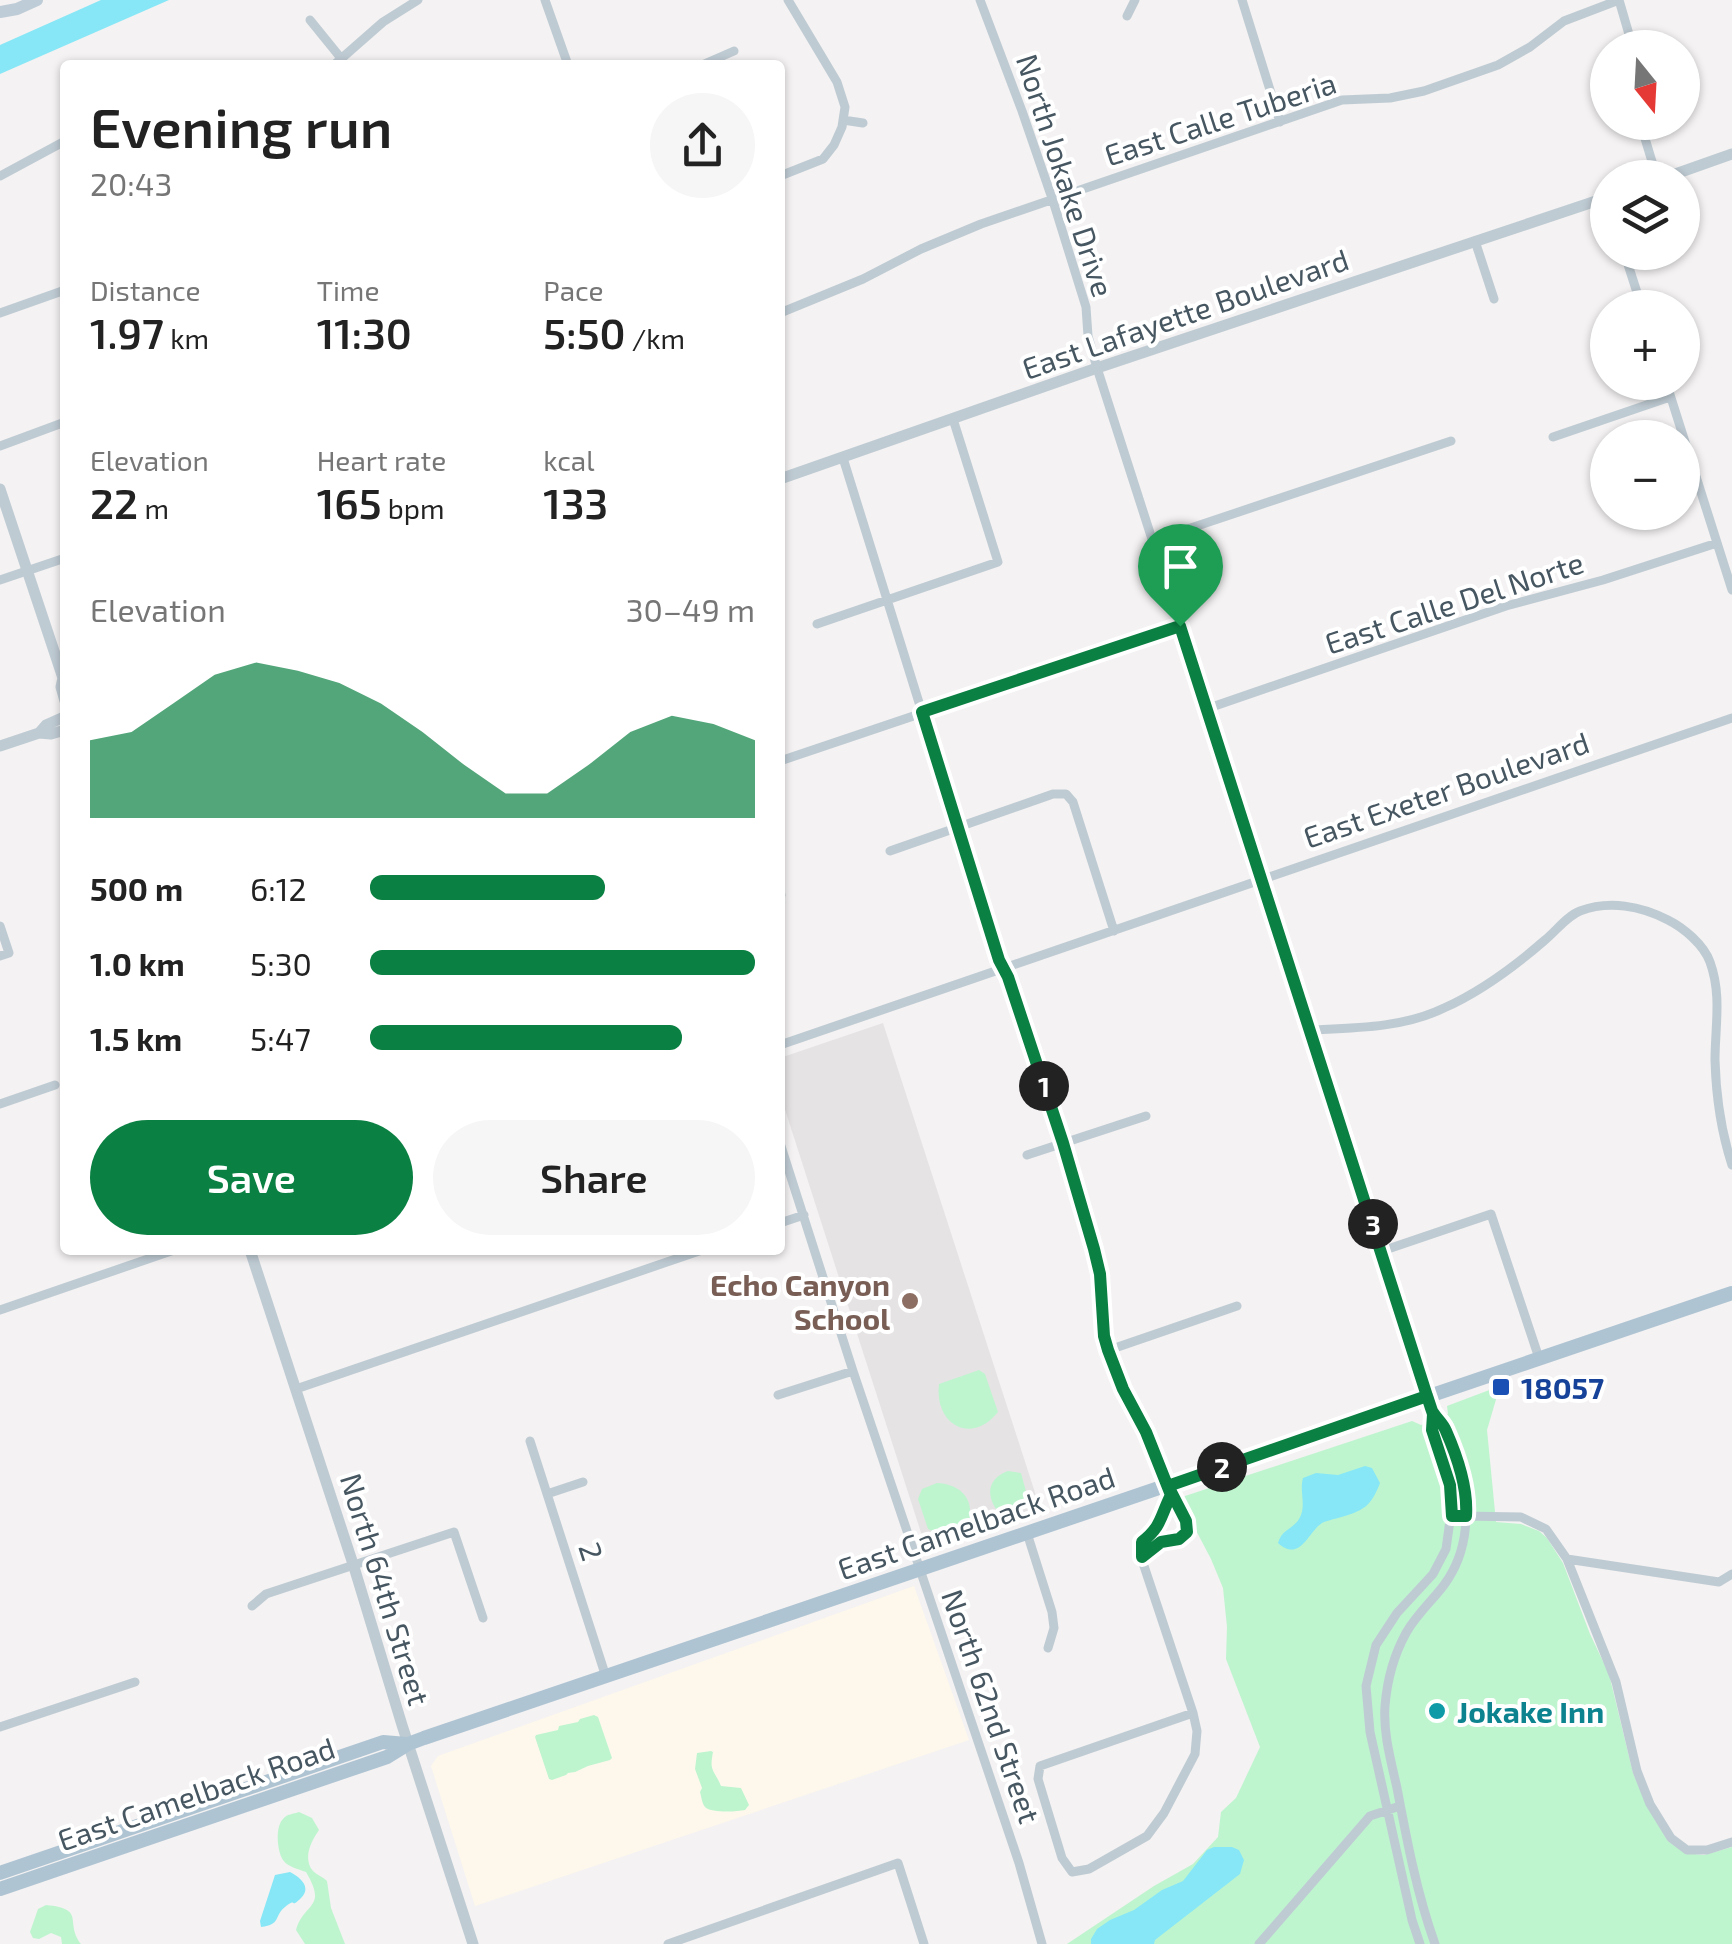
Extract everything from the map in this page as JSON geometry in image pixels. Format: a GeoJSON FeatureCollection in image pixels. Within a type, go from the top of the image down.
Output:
{"type":"FeatureCollection","features":[{"type":"Feature","properties":{"kind":"main road"},"geometry":{"type":"LineString","coordinates":[[0,12],[37,0]]}},
{"type":"Feature","properties":{"kind":"main road"},"geometry":{"type":"LineString","coordinates":[[0,22],[15,4]]}},
{"type":"Feature","properties":{"kind":"main road","name":"East Camelback Road"},"geometry":{"type":"LineString","coordinates":[[0,1889],[382,1742],[408,1744],[1027,1533],[1169,1490],[1427,1396],[1732,1293]]}},
{"type":"Feature","properties":{"kind":"main road","name":"East Camelback Road"},"geometry":{"type":"LineString","coordinates":[[0,1872],[151,1830]]}},
{"type":"Feature","properties":{"kind":"street"},"geometry":{"type":"LineString","coordinates":[[338,60],[382,22],[418,0]]}},
{"type":"Feature","properties":{"kind":"street"},"geometry":{"type":"LineString","coordinates":[[546,0],[566,60]]}},
{"type":"Feature","properties":{"kind":"street"},"geometry":{"type":"LineString","coordinates":[[785,174],[823,159],[834,145],[845,107],[837,82],[788,0]]}},
{"type":"Feature","properties":{"kind":"street","name":"North Jokake Drive"},"geometry":{"type":"LineString","coordinates":[[980,0],[1053,201],[1086,308],[1088,336],[1097,368],[1433,1414]]}},
{"type":"Feature","properties":{"kind":"street"},"geometry":{"type":"LineString","coordinates":[[1127,16],[1135,0]]}},
{"type":"Feature","properties":{"kind":"street"},"geometry":{"type":"LineString","coordinates":[[1242,0],[1280,122]]}},
{"type":"Feature","properties":{"kind":"street"},"geometry":{"type":"LineString","coordinates":[[1619,0],[1628,30]]}},
{"type":"Feature","properties":{"kind":"street","name":"East Calle Tuberia"},"geometry":{"type":"LineString","coordinates":[[785,312],[981,224],[1342,100],[1390,98],[1424,91],[1498,65],[1564,21],[1619,0]]}},
{"type":"Feature","properties":{"kind":"street"},"geometry":{"type":"LineString","coordinates":[[310,20],[336,60]]}},
{"type":"Feature","properties":{"kind":"street"},"geometry":{"type":"LineString","coordinates":[[713,60],[734,51]]}},
{"type":"Feature","properties":{"kind":"street"},"geometry":{"type":"LineString","coordinates":[[843,120],[863,123]]}},
{"type":"Feature","properties":{"kind":"street"},"geometry":{"type":"LineString","coordinates":[[0,176],[60,144]]}},
{"type":"Feature","properties":{"kind":"street"},"geometry":{"type":"LineString","coordinates":[[1700,165],[1732,154]]}},
{"type":"Feature","properties":{"kind":"street","name":"East Lafayette Boulevard"},"geometry":{"type":"LineString","coordinates":[[785,477],[1097,368],[1590,204]]}},
{"type":"Feature","properties":{"kind":"street"},"geometry":{"type":"LineString","coordinates":[[1475,241],[1494,299]]}},
{"type":"Feature","properties":{"kind":"street"},"geometry":{"type":"LineString","coordinates":[[0,313],[60,292]]}},
{"type":"Feature","properties":{"kind":"street"},"geometry":{"type":"LineString","coordinates":[[1553,436],[1658,400]]}},
{"type":"Feature","properties":{"kind":"street"},"geometry":{"type":"LineString","coordinates":[[1671,400],[1732,590]]}},
{"type":"Feature","properties":{"kind":"street"},"geometry":{"type":"LineString","coordinates":[[817,624],[998,562],[953,420]]}},
{"type":"Feature","properties":{"kind":"street"},"geometry":{"type":"LineString","coordinates":[[0,446],[60,424]]}},
{"type":"Feature","properties":{"kind":"street"},"geometry":{"type":"LineString","coordinates":[[1152,541],[1451,441]]}},
{"type":"Feature","properties":{"kind":"street"},"geometry":{"type":"LineString","coordinates":[[843,458],[999,960],[1005,968],[1063,1143],[1100,1274],[1108,1350],[1186,1521],[1187,1532],[1179,1539],[1161,1542],[1142,1557]]}},
{"type":"Feature","properties":{"kind":"street"},"geometry":{"type":"LineString","coordinates":[[0,489],[60,667]]}},
{"type":"Feature","properties":{"kind":"street","name":"East Calle Del Norte"},"geometry":{"type":"LineString","coordinates":[[1206,709],[1522,601],[1603,580],[1717,542]]}},
{"type":"Feature","properties":{"kind":"street"},"geometry":{"type":"LineString","coordinates":[[0,580],[60,560]]}},
{"type":"Feature","properties":{"kind":"street"},"geometry":{"type":"LineString","coordinates":[[785,759],[1180,626]]}},
{"type":"Feature","properties":{"kind":"street","name":"East Exeter Boulevard"},"geometry":{"type":"LineString","coordinates":[[785,1043],[1732,718]]}},
{"type":"Feature","properties":{"kind":"street"},"geometry":{"type":"LineString","coordinates":[[0,746],[38,733],[51,734],[60,726]]}},
{"type":"Feature","properties":{"kind":"street"},"geometry":{"type":"LineString","coordinates":[[890,851],[1054,794],[1066,794],[1073,802],[1114,931]]}},
{"type":"Feature","properties":{"kind":"street"},"geometry":{"type":"LineString","coordinates":[[1310,1030],[1388,1024],[1441,1010],[1490,984],[1577,912],[1610,905],[1645,908],[1688,933],[1709,958],[1718,992],[1718,1109],[1732,1165]]}},
{"type":"Feature","properties":{"kind":"street"},"geometry":{"type":"LineString","coordinates":[[0,926],[4,954]]}},
{"type":"Feature","properties":{"kind":"street"},"geometry":{"type":"LineString","coordinates":[[0,1104],[55,1084]]}},
{"type":"Feature","properties":{"kind":"street"},"geometry":{"type":"LineString","coordinates":[[1027,1155],[1146,1116]]}},
{"type":"Feature","properties":{"kind":"street","name":"North 62nd Street"},"geometry":{"type":"LineString","coordinates":[[785,1157],[1042,1944]]}},
{"type":"Feature","properties":{"kind":"street"},"geometry":{"type":"LineString","coordinates":[[1382,1252],[1491,1214],[1539,1358]]}},
{"type":"Feature","properties":{"kind":"street"},"geometry":{"type":"LineString","coordinates":[[785,1221],[804,1215]]}},
{"type":"Feature","properties":{"kind":"street"},"geometry":{"type":"LineString","coordinates":[[0,1310],[160,1255]]}},
{"type":"Feature","properties":{"kind":"street","name":"North 64th Street"},"geometry":{"type":"LineString","coordinates":[[252,1255],[473,1944]]}},
{"type":"Feature","properties":{"kind":"street"},"geometry":{"type":"LineString","coordinates":[[296,1389],[687,1255]]}},
{"type":"Feature","properties":{"kind":"street"},"geometry":{"type":"LineString","coordinates":[[1108,1350],[1237,1306]]}},
{"type":"Feature","properties":{"kind":"street"},"geometry":{"type":"LineString","coordinates":[[778,1396],[854,1371]]}},
{"type":"Feature","properties":{"kind":"street"},"geometry":{"type":"LineString","coordinates":[[1420,1944],[1370,1732],[1366,1686],[1376,1645],[1446,1550],[1452,1516],[1450,1485],[1432,1430],[1433,1414]]}},
{"type":"Feature","properties":{"kind":"street"},"geometry":{"type":"LineString","coordinates":[[1433,1414],[1444,1426],[1463,1483],[1467,1504],[1460,1555],[1446,1583],[1406,1632],[1388,1682],[1384,1710],[1400,1806],[1425,1917],[1435,1944]]}},
{"type":"Feature","properties":{"kind":"street","name":"2"},"geometry":{"type":"LineString","coordinates":[[530,1441],[606,1677]]}},
{"type":"Feature","properties":{"kind":"street"},"geometry":{"type":"LineString","coordinates":[[547,1494],[584,1482]]}},
{"type":"Feature","properties":{"kind":"street"},"geometry":{"type":"LineString","coordinates":[[1168,1541],[1160,1535],[1159,1527],[1169,1490]]}},
{"type":"Feature","properties":{"kind":"street"},"geometry":{"type":"LineString","coordinates":[[1452,1516],[1521,1518],[1546,1530],[1567,1559],[1616,1682],[1637,1771],[1650,1804],[1671,1838],[1687,1850],[1707,1850],[1732,1842]]}},
{"type":"Feature","properties":{"kind":"street"},"geometry":{"type":"LineString","coordinates":[[1159,1527],[1142,1542],[1142,1557],[1192,1713],[1197,1731],[1195,1754],[1164,1813],[1147,1836],[1089,1869],[1072,1872],[1062,1858],[1038,1779],[1040,1766],[1192,1713]]}},
{"type":"Feature","properties":{"kind":"street"},"geometry":{"type":"LineString","coordinates":[[252,1606],[266,1594],[454,1532],[483,1618]]}},
{"type":"Feature","properties":{"kind":"street"},"geometry":{"type":"LineString","coordinates":[[1027,1533],[1052,1612],[1054,1628],[1048,1648]]}},
{"type":"Feature","properties":{"kind":"street"},"geometry":{"type":"LineString","coordinates":[[1567,1559],[1720,1582],[1732,1574]]}},
{"type":"Feature","properties":{"kind":"street"},"geometry":{"type":"LineString","coordinates":[[0,1727],[135,1682]]}},
{"type":"Feature","properties":{"kind":"street"},"geometry":{"type":"LineString","coordinates":[[1259,1944],[1370,1816],[1400,1806]]}},
{"type":"Feature","properties":{"kind":"street"},"geometry":{"type":"LineString","coordinates":[[668,1944],[898,1863],[924,1944]]}},
{"type":"Feature","properties":{"kind":"shaded area","name":"Echo Canyon School"},"geometry":{"type":"Polygon","coordinates":[[[883,1023],[1040,1508],[939,1544],[924,1542],[785,1110],[785,1056],[883,1023]]]}},
{"type":"Feature","properties":{"kind":"shaded area"},"geometry":{"type":"Polygon","coordinates":[[[914,1586],[969,1740],[475,1906],[431,1766],[438,1756],[914,1586]]]}},
{"type":"Feature","properties":{"kind":"green space"},"geometry":{"type":"Polygon","coordinates":[[[979,1370],[985,1374],[998,1412],[977,1428],[956,1426],[942,1410],[939,1384],[979,1370]]]}},
{"type":"Feature","properties":{"kind":"green space"},"geometry":{"type":"Polygon","coordinates":[[[1500,1386],[1487,1430],[1496,1522],[1521,1524],[1539,1531],[1563,1563],[1609,1674],[1633,1773],[1668,1841],[1685,1853],[1704,1855],[1732,1847],[1732,1944],[1067,1944],[1193,1864],[1218,1837],[1221,1812],[1236,1798],[1260,1747],[1226,1659],[1223,1588],[1179,1498],[1412,1421],[1421,1425],[1448,1414],[1447,1406],[1500,1386]]]}},
{"type":"Feature","properties":{"kind":"green space"},"geometry":{"type":"Polygon","coordinates":[[[1008,1471],[1021,1473],[1027,1495],[1021,1506],[999,1513],[990,1489],[995,1479],[1008,1471]]]}},
{"type":"Feature","properties":{"kind":"green space"},"geometry":{"type":"Polygon","coordinates":[[[937,1483],[953,1486],[964,1495],[970,1508],[968,1524],[939,1534],[928,1529],[918,1499],[922,1489],[937,1483]]]}},
{"type":"Feature","properties":{"kind":"green space"},"geometry":{"type":"Polygon","coordinates":[[[594,1715],[612,1758],[549,1779],[536,1735],[594,1715]]]}},
{"type":"Feature","properties":{"kind":"green space"},"geometry":{"type":"Polygon","coordinates":[[[711,1751],[712,1767],[721,1786],[741,1788],[749,1805],[745,1810],[718,1811],[704,1806],[695,1769],[697,1753],[711,1751]]]}},
{"type":"Feature","properties":{"kind":"green space"},"geometry":{"type":"Polygon","coordinates":[[[299,1812],[312,1818],[319,1830],[308,1861],[313,1871],[327,1881],[331,1908],[345,1944],[305,1944],[296,1930],[315,1893],[306,1872],[283,1860],[278,1833],[285,1817],[299,1812]]]}},
{"type":"Feature","properties":{"kind":"green space"},"geometry":{"type":"Polygon","coordinates":[[[46,1905],[71,1913],[81,1944],[62,1944],[61,1937],[51,1933],[33,1938],[30,1932],[38,1909],[46,1905]]]}},
{"type":"Feature","properties":{"kind":"water"},"geometry":{"type":"Polygon","coordinates":[[[101,0],[169,0],[0,74],[0,45],[101,0]]]}},
{"type":"Feature","properties":{"kind":"water"},"geometry":{"type":"Polygon","coordinates":[[[1365,1466],[1372,1468],[1380,1483],[1365,1507],[1322,1523],[1298,1548],[1292,1550],[1278,1543],[1301,1514],[1303,1478],[1316,1473],[1338,1475],[1365,1466]]]}},
{"type":"Feature","properties":{"kind":"water"},"geometry":{"type":"Polygon","coordinates":[[[1207,1850],[1239,1850],[1244,1860],[1240,1874],[1154,1944],[1091,1944],[1097,1929],[1183,1881],[1207,1850]]]}},
{"type":"Feature","properties":{"kind":"water"},"geometry":{"type":"Polygon","coordinates":[[[290,1872],[303,1883],[304,1894],[285,1907],[275,1922],[261,1927],[275,1875],[290,1872]]]}},
{"type":"Feature","properties":{"kind":"place","name":"Echo Canyon School"},"geometry":{"type":"Point","coordinates":[910,1301]}},
{"type":"Feature","properties":{"kind":"place","name":"18057"},"geometry":{"type":"Point","coordinates":[1501,1387]}},
{"type":"Feature","properties":{"kind":"place","name":"Jokake Inn"},"geometry":{"type":"Point","coordinates":[1437,1711]}},
{"type":"Feature","properties":{"kind":"route"},"geometry":{"type":"LineString","coordinates":[[1180,626],[922,712],[1089,1229],[1100,1274],[1108,1350],[1171,1495],[1159,1527],[1142,1542],[1142,1557],[1161,1542],[1179,1539],[1187,1532],[1186,1521],[1168,1486],[1427,1396],[1433,1414],[1432,1430],[1450,1485],[1452,1516],[1466,1516],[1467,1504],[1455,1456],[1427,1396],[1180,626]]}}]}
